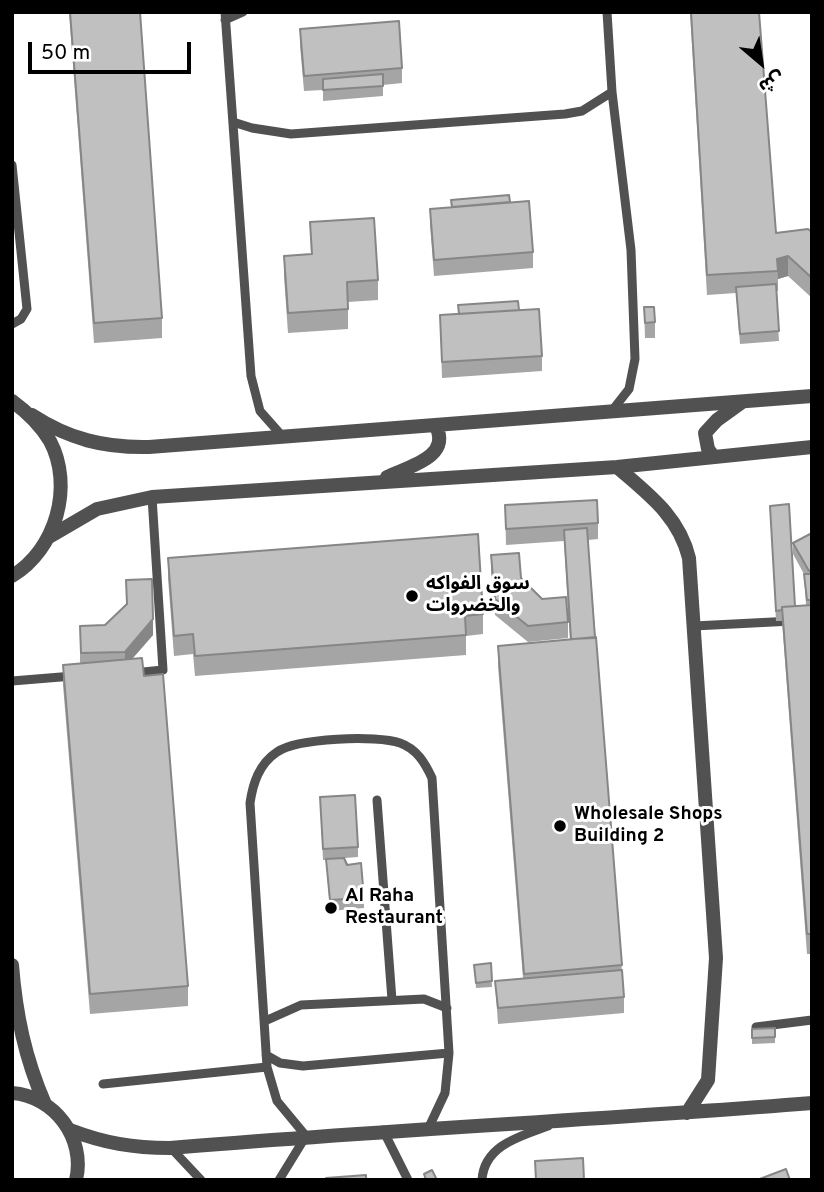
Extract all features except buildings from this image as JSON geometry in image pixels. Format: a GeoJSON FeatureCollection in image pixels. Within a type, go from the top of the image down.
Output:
{"type":"FeatureCollection","features":[{"type":"Feature","properties":{"kind":"street"},"geometry":{"type":"LineString","coordinates":[[12,401],[58,432],[87,442],[118,448],[812,396]]}},
{"type":"Feature","properties":{"kind":"street"},"geometry":{"type":"LineString","coordinates":[[713,456],[708,449],[705,433],[717,420],[743,402]]}},
{"type":"Feature","properties":{"kind":"street"},"geometry":{"type":"LineString","coordinates":[[13,578],[35,558],[49,537],[59,506],[60,473],[50,442],[32,415]]}},
{"type":"Feature","properties":{"kind":"street"},"geometry":{"type":"LineString","coordinates":[[380,480],[431,456],[440,442],[436,426]]}},
{"type":"Feature","properties":{"kind":"street"},"geometry":{"type":"LineString","coordinates":[[49,537],[97,509],[123,501],[152,497],[380,480],[617,467],[812,447]]}},
{"type":"Feature","properties":{"kind":"street"},"geometry":{"type":"LineString","coordinates":[[617,467],[672,517],[684,537],[689,558],[716,970],[708,1080],[687,1113]]}},
{"type":"Feature","properties":{"kind":"street"},"geometry":{"type":"LineString","coordinates":[[12,965],[18,1024],[24,1051],[45,1104]]}},
{"type":"Feature","properties":{"kind":"street"},"geometry":{"type":"LineString","coordinates":[[12,1093],[24,1094],[45,1104],[59,1115],[70,1130],[77,1153],[76,1180]]}},
{"type":"Feature","properties":{"kind":"street"},"geometry":{"type":"LineString","coordinates":[[70,1130],[100,1142],[131,1148],[170,1148],[383,1130],[687,1113],[812,1102]]}},
{"type":"Feature","properties":{"kind":"lane"},"geometry":{"type":"LineString","coordinates":[[243,12],[225,16],[254,394],[260,411],[283,437]]}},
{"type":"Feature","properties":{"kind":"lane"},"geometry":{"type":"LineString","coordinates":[[607,12],[612,92],[631,250],[635,359],[629,389],[610,413]]}},
{"type":"Feature","properties":{"kind":"lane"},"geometry":{"type":"LineString","coordinates":[[233,122],[291,134],[565,114],[591,107],[612,92]]}},
{"type":"Feature","properties":{"kind":"lane"},"geometry":{"type":"LineString","coordinates":[[12,165],[27,309],[21,319],[12,324]]}},
{"type":"Feature","properties":{"kind":"lane"},"geometry":{"type":"LineString","coordinates":[[122,673],[163,670],[152,497]]}},
{"type":"Feature","properties":{"kind":"lane"},"geometry":{"type":"LineString","coordinates":[[694,626],[812,621]]}},
{"type":"Feature","properties":{"kind":"lane"},"geometry":{"type":"LineString","coordinates":[[12,681],[81,676]]}},
{"type":"Feature","properties":{"kind":"lane"},"geometry":{"type":"LineString","coordinates":[[279,1180],[306,1136],[277,1101],[267,1067],[250,803],[253,784],[261,767],[275,752],[292,744],[312,740],[384,740],[400,743],[414,751],[432,778],[449,1053],[445,1093],[429,1127]]}},
{"type":"Feature","properties":{"kind":"lane"},"geometry":{"type":"LineString","coordinates":[[377,800],[392,1000]]}},
{"type":"Feature","properties":{"kind":"lane"},"geometry":{"type":"LineString","coordinates":[[265,1021],[301,1005],[424,999],[447,1009]]}},
{"type":"Feature","properties":{"kind":"lane"},"geometry":{"type":"LineString","coordinates":[[756,1027],[812,1020]]}},
{"type":"Feature","properties":{"kind":"lane"},"geometry":{"type":"LineString","coordinates":[[267,1055],[280,1063],[303,1066],[449,1053]]}},
{"type":"Feature","properties":{"kind":"lane"},"geometry":{"type":"LineString","coordinates":[[103,1084],[267,1067]]}},
{"type":"Feature","properties":{"kind":"lane"},"geometry":{"type":"LineString","coordinates":[[482,1180],[490,1156],[504,1143],[563,1120]]}},
{"type":"Feature","properties":{"kind":"lane"},"geometry":{"type":"LineString","coordinates":[[383,1130],[408,1180]]}},
{"type":"Feature","properties":{"kind":"lane"},"geometry":{"type":"LineString","coordinates":[[170,1148],[201,1180]]}},
{"type":"Feature","properties":{"kind":"place","name":"سوق الفواكه والخضروات"},"geometry":{"type":"Point","coordinates":[412,596]}},
{"type":"Feature","properties":{"kind":"place","name":"Wholesale Shops Building 2"},"geometry":{"type":"Point","coordinates":[560,826]}},
{"type":"Feature","properties":{"kind":"place","name":"Al Raha Restaurant"},"geometry":{"type":"Point","coordinates":[331,908]}}]}
